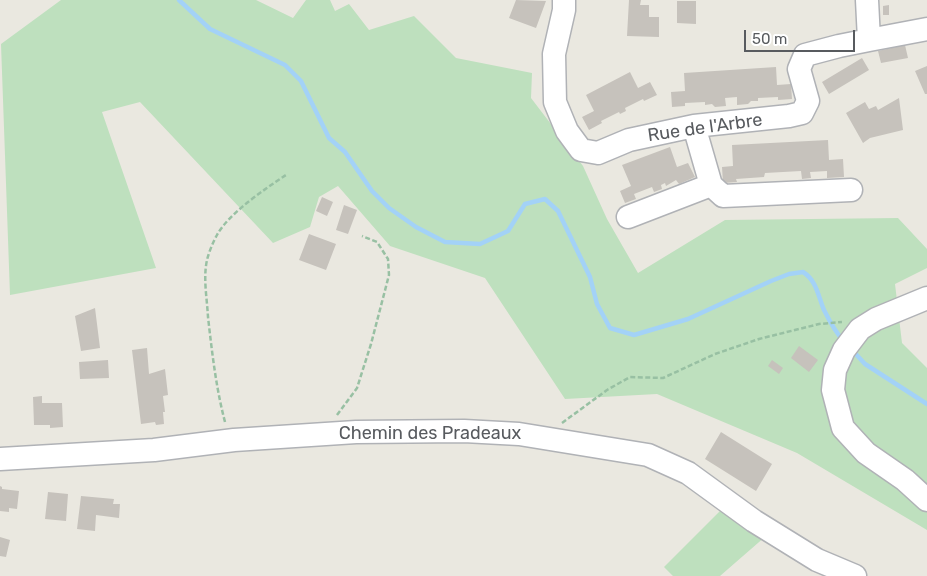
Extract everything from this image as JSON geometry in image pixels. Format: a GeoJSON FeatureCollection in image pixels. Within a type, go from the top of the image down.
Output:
{"type":"FeatureCollection","features":[{"type":"Feature","properties":{"kind":"street","name":"Rue de l'Arbre"},"geometry":{"type":"LineString","coordinates":[[564,0],[564,10],[554,54],[556,102],[567,132],[581,150],[598,152],[629,140],[694,126],[802,113],[808,101],[799,69],[805,56],[869,40]]}},
{"type":"Feature","properties":{"kind":"street"},"geometry":{"type":"LineString","coordinates":[[867,0],[869,40],[927,29]]}},
{"type":"Feature","properties":{"kind":"street"},"geometry":{"type":"LineString","coordinates":[[694,126],[711,186],[723,196],[851,190]]}},
{"type":"Feature","properties":{"kind":"street"},"geometry":{"type":"LineString","coordinates":[[628,217],[711,186]]}},
{"type":"Feature","properties":{"kind":"street"},"geometry":{"type":"LineString","coordinates":[[927,298],[876,319],[850,325],[844,350],[835,370],[834,390],[843,428],[866,454],[905,480],[927,500]]}},
{"type":"Feature","properties":{"kind":"street","name":"Chemin des Pradeaux"},"geometry":{"type":"LineString","coordinates":[[0,459],[154,450],[230,440],[356,432],[464,431],[542,437],[648,455],[688,473],[754,521],[817,560],[855,576]]}},
{"type":"Feature","properties":{"kind":"path"},"geometry":{"type":"LineString","coordinates":[[230,440],[221,407],[211,345],[206,287],[207,259],[218,233],[234,215],[259,193],[286,175]]}},
{"type":"Feature","properties":{"kind":"path"},"geometry":{"type":"LineString","coordinates":[[323,434],[357,388],[389,275],[388,258],[377,242],[362,236]]}},
{"type":"Feature","properties":{"kind":"path"},"geometry":{"type":"LineString","coordinates":[[542,437],[607,390],[630,377],[663,378],[715,354],[759,339],[822,324],[850,325]]}},
{"type":"Feature","properties":{"kind":"green space"},"geometry":{"type":"Polygon","coordinates":[[[61,0],[256,0],[293,18],[306,0],[330,0],[335,11],[349,4],[369,30],[414,16],[456,58],[532,73],[531,98],[583,166],[607,219],[638,273],[725,220],[898,218],[927,249],[927,268],[895,284],[902,343],[927,368],[927,530],[797,453],[657,394],[565,399],[485,278],[390,246],[338,186],[319,197],[310,227],[273,243],[140,102],[102,112],[156,268],[10,295],[1,44],[61,0]]]}},
{"type":"Feature","properties":{"kind":"green space"},"geometry":{"type":"Polygon","coordinates":[[[725,506],[766,536],[720,576],[673,576],[664,567],[725,506]]]}},
{"type":"Feature","properties":{"kind":"building"},"geometry":{"type":"Polygon","coordinates":[[[516,0],[546,1],[536,28],[509,18],[516,0]]]}},
{"type":"Feature","properties":{"kind":"building"},"geometry":{"type":"Polygon","coordinates":[[[629,0],[641,0],[640,5],[649,5],[649,17],[659,17],[659,37],[627,36],[629,0]]]}},
{"type":"Feature","properties":{"kind":"building"},"geometry":{"type":"Polygon","coordinates":[[[677,1],[696,1],[696,24],[677,23],[677,1]]]}},
{"type":"Feature","properties":{"kind":"building"},"geometry":{"type":"Polygon","coordinates":[[[889,5],[889,15],[883,15],[883,6],[889,5]]]}},
{"type":"Feature","properties":{"kind":"building"},"geometry":{"type":"Polygon","coordinates":[[[905,45],[908,58],[881,63],[878,51],[905,45]]]}},
{"type":"Feature","properties":{"kind":"building"},"geometry":{"type":"Polygon","coordinates":[[[862,58],[869,70],[829,94],[822,82],[862,58]]]}},
{"type":"Feature","properties":{"kind":"building"},"geometry":{"type":"Polygon","coordinates":[[[927,66],[927,94],[925,94],[915,71],[927,66]]]}},
{"type":"Feature","properties":{"kind":"building"},"geometry":{"type":"Polygon","coordinates":[[[776,67],[777,85],[791,84],[792,99],[778,100],[778,97],[758,98],[758,101],[737,105],[737,97],[725,98],[726,106],[715,107],[712,104],[705,105],[705,102],[685,103],[685,106],[672,107],[671,92],[685,91],[684,73],[776,67]]]}},
{"type":"Feature","properties":{"kind":"building"},"geometry":{"type":"Polygon","coordinates":[[[630,72],[638,88],[650,82],[657,95],[644,101],[643,99],[625,108],[626,111],[620,114],[619,112],[601,121],[602,123],[589,130],[582,117],[594,111],[586,95],[630,72]]]}},
{"type":"Feature","properties":{"kind":"building"},"geometry":{"type":"Polygon","coordinates":[[[899,98],[903,130],[870,138],[863,143],[846,113],[865,102],[869,109],[876,106],[878,110],[899,98]]]}},
{"type":"Feature","properties":{"kind":"building"},"geometry":{"type":"Polygon","coordinates":[[[828,140],[829,160],[843,159],[844,177],[827,178],[827,171],[810,172],[811,178],[802,179],[801,171],[765,173],[764,177],[736,179],[737,182],[723,183],[722,167],[733,166],[732,145],[828,140]]]}},
{"type":"Feature","properties":{"kind":"building"},"geometry":{"type":"Polygon","coordinates":[[[670,147],[677,167],[688,163],[695,177],[679,184],[676,180],[666,186],[665,183],[661,185],[662,189],[654,192],[652,187],[634,194],[636,199],[625,203],[620,191],[631,186],[622,165],[670,147]]]}},
{"type":"Feature","properties":{"kind":"building"},"geometry":{"type":"Polygon","coordinates":[[[322,197],[333,202],[327,216],[316,211],[322,197]]]}},
{"type":"Feature","properties":{"kind":"building"},"geometry":{"type":"Polygon","coordinates":[[[344,205],[357,210],[348,234],[336,230],[344,205]]]}},
{"type":"Feature","properties":{"kind":"building"},"geometry":{"type":"Polygon","coordinates":[[[309,234],[336,244],[326,270],[299,260],[309,234]]]}},
{"type":"Feature","properties":{"kind":"building"},"geometry":{"type":"Polygon","coordinates":[[[95,308],[100,348],[81,351],[75,316],[95,308]]]}},
{"type":"Feature","properties":{"kind":"building"},"geometry":{"type":"Polygon","coordinates":[[[799,346],[818,360],[809,372],[791,358],[799,346]]]}},
{"type":"Feature","properties":{"kind":"building"},"geometry":{"type":"Polygon","coordinates":[[[147,348],[149,374],[165,369],[168,395],[163,396],[164,424],[156,425],[155,422],[141,424],[132,350],[147,348]]]}},
{"type":"Feature","properties":{"kind":"building"},"geometry":{"type":"Polygon","coordinates":[[[108,360],[109,378],[80,379],[79,362],[108,360]]]}},
{"type":"Feature","properties":{"kind":"building"},"geometry":{"type":"Polygon","coordinates":[[[772,360],[783,368],[779,374],[768,366],[772,360]]]}},
{"type":"Feature","properties":{"kind":"building"},"geometry":{"type":"Polygon","coordinates":[[[42,396],[42,403],[62,403],[63,427],[50,428],[50,425],[34,425],[33,397],[42,396]]]}},
{"type":"Feature","properties":{"kind":"building"},"geometry":{"type":"Polygon","coordinates":[[[721,432],[772,464],[756,491],[705,459],[721,432]]]}},
{"type":"Feature","properties":{"kind":"building"},"geometry":{"type":"Polygon","coordinates":[[[0,486],[2,489],[19,491],[17,509],[9,508],[9,512],[0,511],[0,486]]]}},
{"type":"Feature","properties":{"kind":"building"},"geometry":{"type":"Polygon","coordinates":[[[48,492],[68,494],[66,521],[45,519],[48,492]]]}},
{"type":"Feature","properties":{"kind":"building"},"geometry":{"type":"Polygon","coordinates":[[[81,496],[114,499],[113,504],[120,504],[119,518],[96,515],[95,531],[77,529],[81,496]]]}},
{"type":"Feature","properties":{"kind":"building"},"geometry":{"type":"Polygon","coordinates":[[[0,537],[10,540],[6,557],[0,556],[0,537]]]}},
{"type":"Feature","properties":{"kind":"waterway"},"geometry":{"type":"LineString","coordinates":[[179,0],[210,29],[285,65],[301,81],[329,138],[345,152],[372,191],[389,208],[416,227],[445,242],[480,244],[508,231],[525,204],[545,199],[558,211],[590,277],[597,304],[610,328],[634,335],[688,319],[771,281],[789,274],[803,272],[814,284],[828,318],[843,340]]}},
{"type":"Feature","properties":{"kind":"waterway"},"geometry":{"type":"LineString","coordinates":[[852,350],[865,364],[927,404]]}}]}
